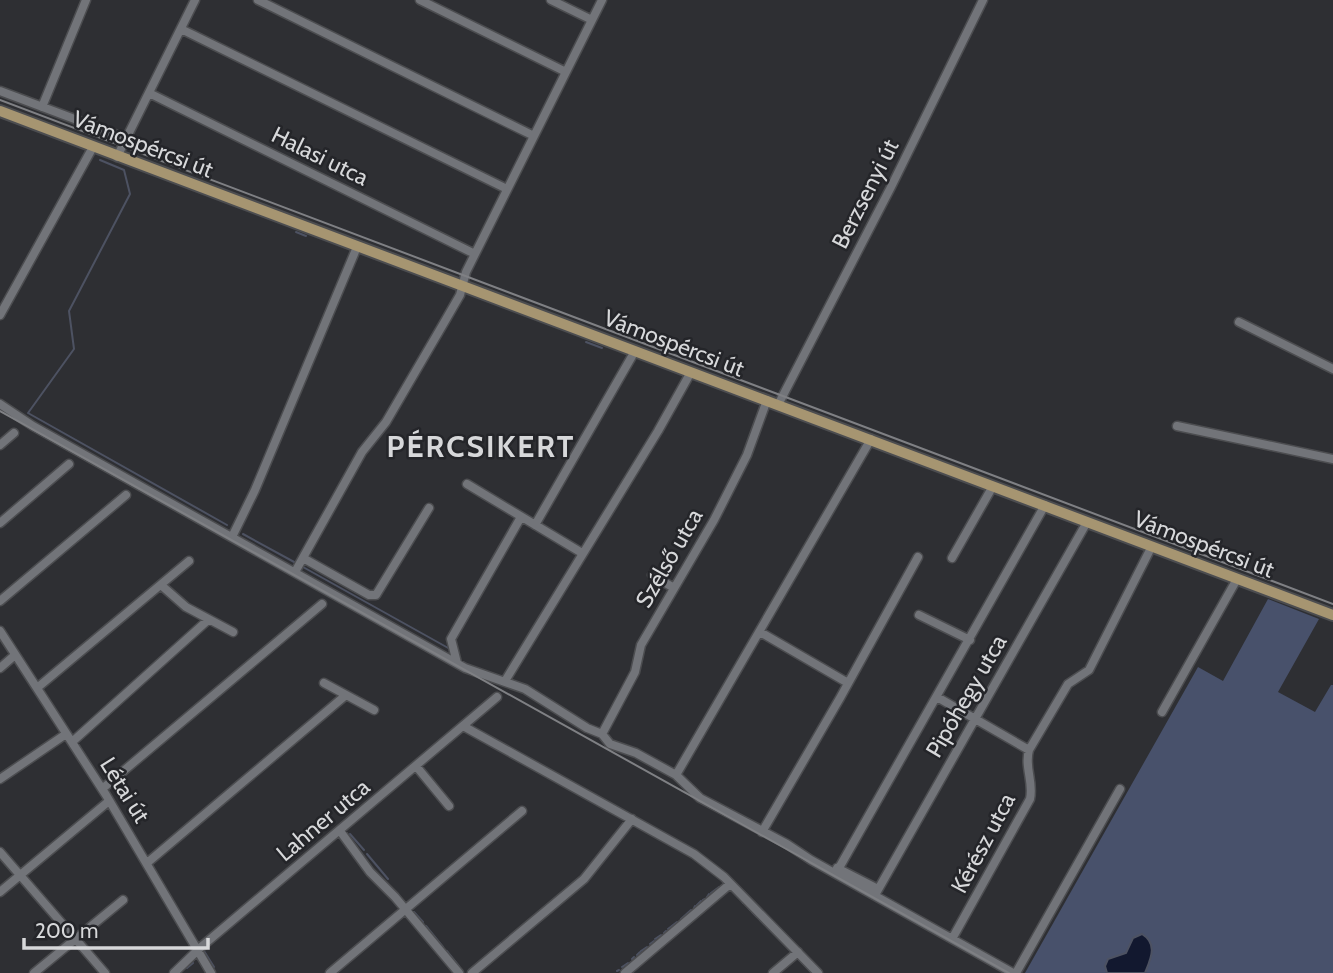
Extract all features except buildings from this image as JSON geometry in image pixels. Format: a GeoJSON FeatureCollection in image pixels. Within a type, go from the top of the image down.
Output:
{"type":"FeatureCollection","features":[{"type":"Feature","properties":{"kind":"main road","name":"Vámospércsi út"},"geometry":{"type":"LineString","coordinates":[[1,114],[778,404],[1333,615]]}},
{"type":"Feature","properties":{"kind":"street"},"geometry":{"type":"LineString","coordinates":[[42,107],[86,0]]}},
{"type":"Feature","properties":{"kind":"street"},"geometry":{"type":"LineString","coordinates":[[117,157],[195,0]]}},
{"type":"Feature","properties":{"kind":"street"},"geometry":{"type":"LineString","coordinates":[[258,0],[534,136]]}},
{"type":"Feature","properties":{"kind":"street"},"geometry":{"type":"LineString","coordinates":[[419,0],[566,72]]}},
{"type":"Feature","properties":{"kind":"street"},"geometry":{"type":"LineString","coordinates":[[551,0],[592,20]]}},
{"type":"Feature","properties":{"kind":"street"},"geometry":{"type":"LineString","coordinates":[[295,572],[362,452],[383,426],[459,297],[466,272],[602,0]]}},
{"type":"Feature","properties":{"kind":"street","name":"Berzsenyi út"},"geometry":{"type":"LineString","coordinates":[[778,404],[891,187],[983,0]]}},
{"type":"Feature","properties":{"kind":"street"},"geometry":{"type":"LineString","coordinates":[[181,29],[507,189]]}},
{"type":"Feature","properties":{"kind":"street","name":"Vámospércsi út"},"geometry":{"type":"LineString","coordinates":[[0,92],[125,138]]}},
{"type":"Feature","properties":{"kind":"street","name":"Halasi utca"},"geometry":{"type":"LineString","coordinates":[[149,93],[475,254]]}},
{"type":"Feature","properties":{"kind":"street"},"geometry":{"type":"LineString","coordinates":[[0,315],[93,147]]}},
{"type":"Feature","properties":{"kind":"street"},"geometry":{"type":"LineString","coordinates":[[232,537],[255,490],[357,247]]}},
{"type":"Feature","properties":{"kind":"street"},"geometry":{"type":"LineString","coordinates":[[1239,322],[1333,369]]}},
{"type":"Feature","properties":{"kind":"street"},"geometry":{"type":"LineString","coordinates":[[535,525],[635,351]]}},
{"type":"Feature","properties":{"kind":"street"},"geometry":{"type":"LineString","coordinates":[[505,681],[658,432],[691,372]]}},
{"type":"Feature","properties":{"kind":"street","name":"Szélső utca"},"geometry":{"type":"LineString","coordinates":[[601,734],[635,672],[642,643],[714,520],[748,453],[767,400]]}},
{"type":"Feature","properties":{"kind":"street"},"geometry":{"type":"LineString","coordinates":[[0,404],[33,426],[457,663],[472,671],[525,689],[601,734],[613,746],[636,753],[676,775],[694,794],[792,847],[823,867],[876,892]]}},
{"type":"Feature","properties":{"kind":"street"},"geometry":{"type":"LineString","coordinates":[[1177,426],[1333,459]]}},
{"type":"Feature","properties":{"kind":"street"},"geometry":{"type":"LineString","coordinates":[[0,445],[14,433]]}},
{"type":"Feature","properties":{"kind":"street"},"geometry":{"type":"LineString","coordinates":[[676,775],[871,439]]}},
{"type":"Feature","properties":{"kind":"street"},"geometry":{"type":"LineString","coordinates":[[0,523],[69,464]]}},
{"type":"Feature","properties":{"kind":"street"},"geometry":{"type":"LineString","coordinates":[[467,484],[582,553]]}},
{"type":"Feature","properties":{"kind":"street"},"geometry":{"type":"LineString","coordinates":[[951,558],[993,486]]}},
{"type":"Feature","properties":{"kind":"street"},"geometry":{"type":"LineString","coordinates":[[0,601],[126,495]]}},
{"type":"Feature","properties":{"kind":"street"},"geometry":{"type":"LineString","coordinates":[[839,868],[1045,505]]}},
{"type":"Feature","properties":{"kind":"street"},"geometry":{"type":"LineString","coordinates":[[303,558],[371,596],[376,595],[429,508]]}},
{"type":"Feature","properties":{"kind":"street"},"geometry":{"type":"LineString","coordinates":[[457,663],[451,639],[522,517]]}},
{"type":"Feature","properties":{"kind":"street","name":"Pipóhegy utca"},"geometry":{"type":"LineString","coordinates":[[876,892],[1087,522]]}},
{"type":"Feature","properties":{"kind":"street"},"geometry":{"type":"LineString","coordinates":[[937,697],[1030,750],[1068,684],[1089,670],[1152,546]]}},
{"type":"Feature","properties":{"kind":"street"},"geometry":{"type":"LineString","coordinates":[[762,832],[918,557]]}},
{"type":"Feature","properties":{"kind":"street"},"geometry":{"type":"LineString","coordinates":[[37,688],[189,561]]}},
{"type":"Feature","properties":{"kind":"street"},"geometry":{"type":"LineString","coordinates":[[652,575],[674,588]]}},
{"type":"Feature","properties":{"kind":"street"},"geometry":{"type":"LineString","coordinates":[[1162,712],[1237,579]]}},
{"type":"Feature","properties":{"kind":"street"},"geometry":{"type":"LineString","coordinates":[[161,585],[181,603],[233,632]]}},
{"type":"Feature","properties":{"kind":"street"},"geometry":{"type":"LineString","coordinates":[[102,789],[322,604]]}},
{"type":"Feature","properties":{"kind":"street"},"geometry":{"type":"LineString","coordinates":[[919,615],[970,640]]}},
{"type":"Feature","properties":{"kind":"street"},"geometry":{"type":"LineString","coordinates":[[72,742],[208,620]]}},
{"type":"Feature","properties":{"kind":"street","name":"Létai út"},"geometry":{"type":"LineString","coordinates":[[0,631],[102,789],[211,973]]}},
{"type":"Feature","properties":{"kind":"street"},"geometry":{"type":"LineString","coordinates":[[760,632],[848,683]]}},
{"type":"Feature","properties":{"kind":"street"},"geometry":{"type":"LineString","coordinates":[[0,668],[15,655]]}},
{"type":"Feature","properties":{"kind":"street"},"geometry":{"type":"LineString","coordinates":[[324,683],[374,710]]}},
{"type":"Feature","properties":{"kind":"street"},"geometry":{"type":"LineString","coordinates":[[147,863],[346,695]]}},
{"type":"Feature","properties":{"kind":"street","name":"Lahner utca"},"geometry":{"type":"LineString","coordinates":[[174,973],[497,697]]}},
{"type":"Feature","properties":{"kind":"street"},"geometry":{"type":"LineString","coordinates":[[463,726],[691,852],[730,884],[818,973]]}},
{"type":"Feature","properties":{"kind":"street"},"geometry":{"type":"LineString","coordinates":[[0,779],[66,733]]}},
{"type":"Feature","properties":{"kind":"street","name":"Kérész utca"},"geometry":{"type":"LineString","coordinates":[[952,939],[1030,801],[1032,787],[1027,762],[1030,750]]}},
{"type":"Feature","properties":{"kind":"street"},"geometry":{"type":"LineString","coordinates":[[416,766],[449,806]]}},
{"type":"Feature","properties":{"kind":"street"},"geometry":{"type":"LineString","coordinates":[[823,867],[839,868],[952,939],[1015,973],[1121,789]]}},
{"type":"Feature","properties":{"kind":"street"},"geometry":{"type":"LineString","coordinates":[[0,892],[109,801]]}},
{"type":"Feature","properties":{"kind":"street"},"geometry":{"type":"LineString","coordinates":[[330,973],[522,811]]}},
{"type":"Feature","properties":{"kind":"street"},"geometry":{"type":"LineString","coordinates":[[472,973],[584,879],[632,819]]}},
{"type":"Feature","properties":{"kind":"street"},"geometry":{"type":"LineString","coordinates":[[340,831],[370,872],[459,973]]}},
{"type":"Feature","properties":{"kind":"street"},"geometry":{"type":"LineString","coordinates":[[0,852],[105,973]]}},
{"type":"Feature","properties":{"kind":"street"},"geometry":{"type":"LineString","coordinates":[[625,973],[730,884]]}},
{"type":"Feature","properties":{"kind":"street"},"geometry":{"type":"LineString","coordinates":[[34,973],[123,900]]}},
{"type":"Feature","properties":{"kind":"street"},"geometry":{"type":"LineString","coordinates":[[773,973],[798,952]]}},
{"type":"Feature","properties":{"kind":"shaded area"},"geometry":{"type":"Polygon","coordinates":[[[1268,599],[1319,619],[1278,692],[1315,712],[1333,685],[1333,973],[1025,973],[1198,667],[1223,681],[1268,599]]]}},
{"type":"Feature","properties":{"kind":"shaded area"},"geometry":{"type":"Polygon","coordinates":[[[1142,934],[1152,947],[1145,973],[1107,973],[1105,966],[1108,959],[1126,953],[1133,938],[1142,934]]]}},
{"type":"Feature","properties":{"kind":"waterway"},"geometry":{"type":"LineString","coordinates":[[100,160],[124,170],[130,194],[69,311],[74,349],[28,413],[227,525]]}},
{"type":"Feature","properties":{"kind":"waterway"},"geometry":{"type":"LineString","coordinates":[[296,232],[306,236]]}},
{"type":"Feature","properties":{"kind":"waterway"},"geometry":{"type":"LineString","coordinates":[[586,342],[602,348]]}},
{"type":"Feature","properties":{"kind":"waterway"},"geometry":{"type":"LineString","coordinates":[[243,534],[296,563]]}},
{"type":"Feature","properties":{"kind":"waterway"},"geometry":{"type":"LineString","coordinates":[[303,567],[450,649]]}},
{"type":"Feature","properties":{"kind":"waterway"},"geometry":{"type":"LineString","coordinates":[[350,834],[364,850]]}},
{"type":"Feature","properties":{"kind":"waterway"},"geometry":{"type":"LineString","coordinates":[[367,854],[388,879]]}},
{"type":"Feature","properties":{"kind":"waterway"},"geometry":{"type":"LineString","coordinates":[[711,893],[719,887]]}},
{"type":"Feature","properties":{"kind":"waterway"},"geometry":{"type":"LineString","coordinates":[[732,891],[739,898]]}},
{"type":"Feature","properties":{"kind":"waterway"},"geometry":{"type":"LineString","coordinates":[[697,905],[701,901]]}},
{"type":"Feature","properties":{"kind":"waterway"},"geometry":{"type":"LineString","coordinates":[[681,919],[691,910]]}},
{"type":"Feature","properties":{"kind":"waterway"},"geometry":{"type":"LineString","coordinates":[[414,912],[423,922]]}},
{"type":"Feature","properties":{"kind":"waterway"},"geometry":{"type":"LineString","coordinates":[[752,912],[757,917]]}},
{"type":"Feature","properties":{"kind":"waterway"},"geometry":{"type":"LineString","coordinates":[[760,920],[765,925]]}},
{"type":"Feature","properties":{"kind":"waterway"},"geometry":{"type":"LineString","coordinates":[[668,929],[677,922]]}},
{"type":"Feature","properties":{"kind":"waterway"},"geometry":{"type":"LineString","coordinates":[[426,926],[443,947]]}},
{"type":"Feature","properties":{"kind":"waterway"},"geometry":{"type":"LineString","coordinates":[[767,927],[775,935]]}},
{"type":"Feature","properties":{"kind":"waterway"},"geometry":{"type":"LineString","coordinates":[[655,939],[661,935]]}},
{"type":"Feature","properties":{"kind":"waterway"},"geometry":{"type":"LineString","coordinates":[[779,939],[790,950]]}},
{"type":"Feature","properties":{"kind":"waterway"},"geometry":{"type":"LineString","coordinates":[[650,944],[654,941]]}},
{"type":"Feature","properties":{"kind":"waterway"},"geometry":{"type":"LineString","coordinates":[[641,951],[647,947]]}},
{"type":"Feature","properties":{"kind":"waterway"},"geometry":{"type":"LineString","coordinates":[[204,951],[214,967]]}},
{"type":"Feature","properties":{"kind":"waterway"},"geometry":{"type":"LineString","coordinates":[[447,951],[459,966]]}},
{"type":"Feature","properties":{"kind":"waterway"},"geometry":{"type":"LineString","coordinates":[[637,955],[640,952]]}},
{"type":"Feature","properties":{"kind":"waterway"},"geometry":{"type":"LineString","coordinates":[[799,959],[812,973]]}},
{"type":"Feature","properties":{"kind":"waterway"},"geometry":{"type":"LineString","coordinates":[[780,972],[793,961]]}},
{"type":"Feature","properties":{"kind":"waterway"},"geometry":{"type":"LineString","coordinates":[[187,968],[193,963]]}},
{"type":"Feature","properties":{"kind":"waterway"},"geometry":{"type":"LineString","coordinates":[[622,967],[628,963]]}},
{"type":"Feature","properties":{"kind":"railway"},"geometry":{"type":"LineString","coordinates":[[0,100],[1333,604]]}},
{"type":"Feature","properties":{"kind":"railway"},"geometry":{"type":"LineString","coordinates":[[0,411],[1009,973]]}},
{"type":"Feature","properties":{"kind":"district","name":"PÉRCSIKERT"},"geometry":{"type":"Point","coordinates":[481,447]}}]}
